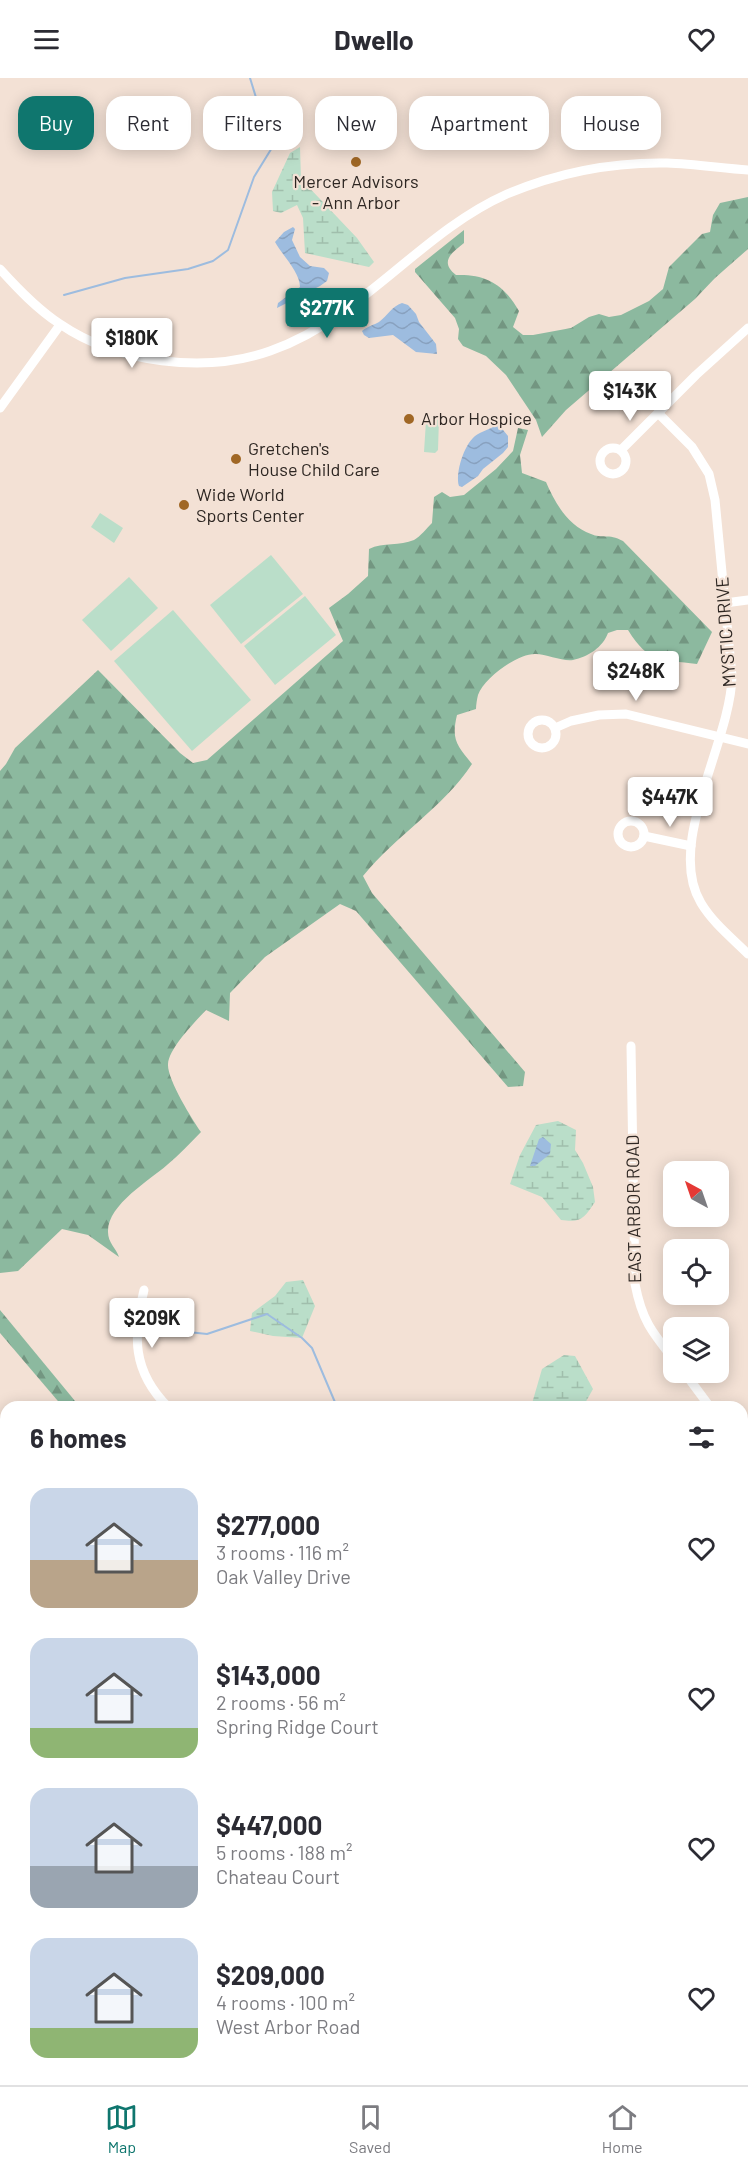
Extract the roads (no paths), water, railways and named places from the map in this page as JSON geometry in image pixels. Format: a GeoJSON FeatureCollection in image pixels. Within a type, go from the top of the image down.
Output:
{"type":"FeatureCollection","features":[{"type":"Feature","properties":{"kind":"street"},"geometry":{"type":"LineString","coordinates":[[0,269],[23,294],[60,325],[95,343],[140,357],[163,361],[217,362],[267,352],[312,333],[344,312],[435,238],[466,217],[507,195],[544,180],[577,172],[641,163],[669,163],[748,170]]}},
{"type":"Feature","properties":{"kind":"street"},"geometry":{"type":"LineString","coordinates":[[0,408],[60,325]]}},
{"type":"Feature","properties":{"kind":"street"},"geometry":{"type":"LineString","coordinates":[[621,450],[696,375],[748,328]]}},
{"type":"Feature","properties":{"kind":"street","name":"MYSTIC DRIVE"},"geometry":{"type":"LineString","coordinates":[[658,413],[692,447],[709,474],[715,500],[732,679],[730,699],[692,832],[690,872],[693,886],[701,903],[715,921],[748,954]]}},
{"type":"Feature","properties":{"kind":"street"},"geometry":{"type":"LineString","coordinates":[[725,603],[748,600]]}},
{"type":"Feature","properties":{"kind":"street"},"geometry":{"type":"LineString","coordinates":[[555,728],[571,721],[599,715],[626,714],[748,744]]}},
{"type":"Feature","properties":{"kind":"street"},"geometry":{"type":"LineString","coordinates":[[644,836],[691,846]]}},
{"type":"Feature","properties":{"kind":"street","name":"EAST ARBOR ROAD"},"geometry":{"type":"LineString","coordinates":[[632,1046],[635,1284],[640,1309],[646,1323],[663,1345]]}},
{"type":"Feature","properties":{"kind":"street"},"geometry":{"type":"LineString","coordinates":[[144,1290],[137,1317],[137,1342],[141,1369],[155,1395],[162,1401]]}},
{"type":"Feature","properties":{"kind":"street"},"geometry":{"type":"LineString","coordinates":[[692,1383],[706,1401]]}},
{"type":"Feature","properties":{"kind":"water"},"geometry":{"type":"Polygon","coordinates":[[[293,227],[295,229],[292,240],[300,257],[310,266],[324,268],[329,273],[327,281],[320,286],[277,308],[278,303],[300,287],[294,270],[275,242],[284,232],[293,227]]]}},
{"type":"Feature","properties":{"kind":"water"},"geometry":{"type":"Polygon","coordinates":[[[402,303],[408,305],[416,314],[419,322],[436,344],[437,354],[416,352],[393,335],[369,338],[364,335],[362,331],[379,322],[402,303]]]}},
{"type":"Feature","properties":{"kind":"water"},"geometry":{"type":"Polygon","coordinates":[[[497,425],[508,436],[508,447],[478,476],[462,487],[459,486],[459,467],[467,446],[475,436],[497,425]]]}},
{"type":"Feature","properties":{"kind":"water"},"geometry":{"type":"Polygon","coordinates":[[[543,1137],[551,1144],[550,1154],[535,1166],[530,1166],[539,1139],[543,1137]]]}},
{"type":"Feature","properties":{"kind":"waterway"},"geometry":{"type":"LineString","coordinates":[[64,295],[125,278],[188,269],[213,261],[228,250],[254,177],[278,138],[258,104],[250,78]]}},
{"type":"Feature","properties":{"kind":"waterway"},"geometry":{"type":"LineString","coordinates":[[160,1329],[207,1334],[267,1314],[302,1338],[312,1348],[334,1401]]}},
{"type":"Feature","properties":{"kind":"place","name":"Mercer Advisors - Ann Arbor"},"geometry":{"type":"Point","coordinates":[356,162]}},
{"type":"Feature","properties":{"kind":"place","name":"Arbor Hospice"},"geometry":{"type":"Point","coordinates":[409,419]}},
{"type":"Feature","properties":{"kind":"place","name":"Gretchen's House Child Care"},"geometry":{"type":"Point","coordinates":[236,459]}},
{"type":"Feature","properties":{"kind":"place","name":"Wide World Sports Center"},"geometry":{"type":"Point","coordinates":[184,505]}}]}
